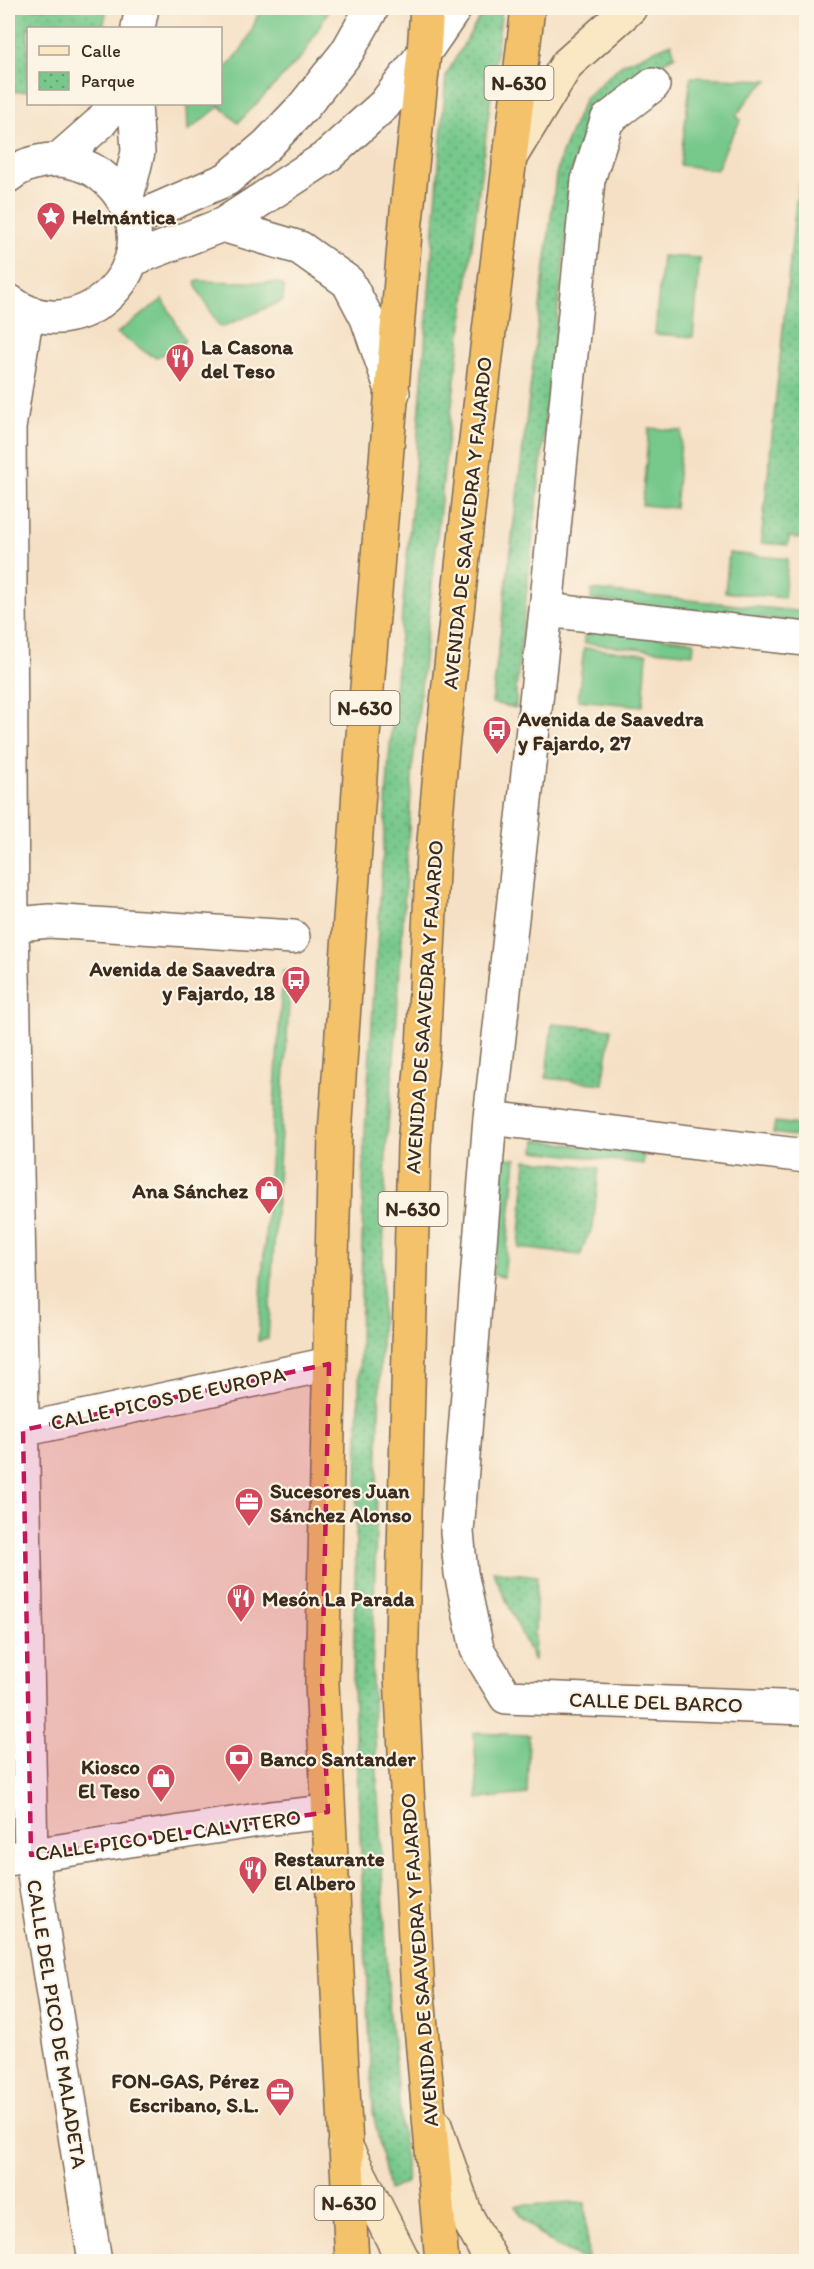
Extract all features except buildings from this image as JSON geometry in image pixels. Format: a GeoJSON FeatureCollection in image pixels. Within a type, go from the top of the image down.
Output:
{"type":"FeatureCollection","features":[{"type":"Feature","properties":{"kind":"highway","name":"N-630"},"geometry":{"type":"LineString","coordinates":[[352,2262],[322,1684],[336,1122],[363,736],[406,221],[427,8]]}},
{"type":"Feature","properties":{"kind":"highway","name":"AVENIDA DE SAAVEDRA Y FAJARDO"},"geometry":{"type":"LineString","coordinates":[[442,2262],[418,1994],[401,1676],[414,1144],[423,1048],[442,748],[528,8]]}},
{"type":"Feature","properties":{"kind":"main road"},"geometry":{"type":"LineString","coordinates":[[509,159],[567,64],[630,8]]}},
{"type":"Feature","properties":{"kind":"main road"},"geometry":{"type":"LineString","coordinates":[[428,2106],[466,2215],[492,2262]]}},
{"type":"Feature","properties":{"kind":"main road"},"geometry":{"type":"LineString","coordinates":[[345,2145],[404,2262]]}},
{"type":"Feature","properties":{"kind":"street"},"geometry":{"type":"LineString","coordinates":[[138,27],[142,8]]}},
{"type":"Feature","properties":{"kind":"street"},"geometry":{"type":"LineString","coordinates":[[129,211],[227,179],[267,145],[304,106],[347,52],[372,8]]}},
{"type":"Feature","properties":{"kind":"street"},"geometry":{"type":"LineString","coordinates":[[131,260],[222,225],[325,158],[384,105],[456,8]]}},
{"type":"Feature","properties":{"kind":"street"},"geometry":{"type":"LineString","coordinates":[[653,85],[607,120],[588,180],[546,610],[490,1118],[807,1156]]}},
{"type":"Feature","properties":{"kind":"street"},"geometry":{"type":"LineString","coordinates":[[59,159],[100,123],[115,105]]}},
{"type":"Feature","properties":{"kind":"street"},"geometry":{"type":"LineString","coordinates":[[14,306],[49,317],[71,316],[101,303],[120,284],[131,260],[135,240],[129,211],[138,152],[135,105]]}},
{"type":"Feature","properties":{"kind":"street"},"geometry":{"type":"LineString","coordinates":[[8,176],[29,164],[59,159],[87,166],[108,179],[129,211]]}},
{"type":"Feature","properties":{"kind":"street"},"geometry":{"type":"LineString","coordinates":[[222,225],[300,248],[348,282],[367,318],[393,393]]}},
{"type":"Feature","properties":{"kind":"street","name":"CALLE DEL PICO DE MALADETA"},"geometry":{"type":"LineString","coordinates":[[14,306],[9,428],[10,926],[19,1857],[95,2262]]}},
{"type":"Feature","properties":{"kind":"street"},"geometry":{"type":"LineString","coordinates":[[546,610],[807,639]]}},
{"type":"Feature","properties":{"kind":"street"},"geometry":{"type":"LineString","coordinates":[[10,926],[49,921],[293,937]]}},
{"type":"Feature","properties":{"kind":"street","name":"CALLE DEL BARCO"},"geometry":{"type":"LineString","coordinates":[[490,1118],[457,1532],[461,1573],[477,1649],[506,1696],[807,1708]]}},
{"type":"Feature","properties":{"kind":"street","name":"CALLE PICOS DE EUROPA"},"geometry":{"type":"LineString","coordinates":[[15,1431],[329,1364]]}},
{"type":"Feature","properties":{"kind":"street","name":"CALLE PICO DEL CALVITERO"},"geometry":{"type":"LineString","coordinates":[[19,1857],[271,1818],[328,1812]]}},
{"type":"Feature","properties":{"kind":"highlighted area"},"geometry":{"type":"Polygon","coordinates":[[[329,1364],[322,1684],[328,1812],[31,1855],[23,1430],[329,1364]]]}},
{"type":"Feature","properties":{"kind":"green space"},"geometry":{"type":"Polygon","coordinates":[[[8,8],[107,8],[103,27],[27,27],[27,91],[12,92],[8,86],[8,8]]]}},
{"type":"Feature","properties":{"kind":"green space"},"geometry":{"type":"Polygon","coordinates":[[[260,8],[330,8],[303,55],[238,123],[220,106],[188,131],[187,105],[222,105],[222,71],[235,58],[254,25],[260,8]]]}},
{"type":"Feature","properties":{"kind":"green space"},"geometry":{"type":"Polygon","coordinates":[[[485,8],[502,8],[447,444],[413,763],[386,1149],[372,1681],[389,2005],[407,2182],[389,2190],[373,2112],[353,1686],[364,1147],[389,758],[417,446],[446,75],[485,8]]]}},
{"type":"Feature","properties":{"kind":"green space"},"geometry":{"type":"Polygon","coordinates":[[[671,43],[675,56],[628,83],[599,110],[586,132],[574,166],[516,689],[516,708],[492,703],[556,175],[562,153],[585,98],[621,65],[671,43]]]}},
{"type":"Feature","properties":{"kind":"green space"},"geometry":{"type":"Polygon","coordinates":[[[691,77],[768,80],[749,98],[736,116],[741,120],[727,145],[717,170],[680,165],[691,77]]]}},
{"type":"Feature","properties":{"kind":"green space"},"geometry":{"type":"Polygon","coordinates":[[[806,170],[806,539],[789,537],[788,545],[761,543],[796,202],[800,183],[806,170]]]}},
{"type":"Feature","properties":{"kind":"green space"},"geometry":{"type":"Polygon","coordinates":[[[662,256],[700,258],[693,337],[655,334],[662,256]]]}},
{"type":"Feature","properties":{"kind":"green space"},"geometry":{"type":"Polygon","coordinates":[[[195,282],[278,283],[284,286],[283,301],[222,327],[218,325],[196,286],[195,282]]]}},
{"type":"Feature","properties":{"kind":"green space"},"geometry":{"type":"Polygon","coordinates":[[[163,299],[185,340],[182,345],[157,357],[150,355],[117,333],[163,299]]]}},
{"type":"Feature","properties":{"kind":"green space"},"geometry":{"type":"Polygon","coordinates":[[[649,428],[682,431],[675,508],[642,505],[649,428]]]}},
{"type":"Feature","properties":{"kind":"green space"},"geometry":{"type":"Polygon","coordinates":[[[729,553],[788,559],[784,598],[725,592],[729,553]]]}},
{"type":"Feature","properties":{"kind":"green space"},"geometry":{"type":"Polygon","coordinates":[[[592,590],[806,612],[806,623],[591,600],[592,590]]]}},
{"type":"Feature","properties":{"kind":"green space"},"geometry":{"type":"Polygon","coordinates":[[[585,629],[694,641],[693,654],[584,643],[585,629]]]}},
{"type":"Feature","properties":{"kind":"green space"},"geometry":{"type":"Polygon","coordinates":[[[584,648],[647,654],[643,706],[578,700],[584,648]]]}},
{"type":"Feature","properties":{"kind":"green space"},"geometry":{"type":"Polygon","coordinates":[[[283,971],[291,972],[268,1339],[258,1341],[283,971]]]}},
{"type":"Feature","properties":{"kind":"green space"},"geometry":{"type":"Polygon","coordinates":[[[552,1024],[611,1029],[603,1084],[546,1078],[552,1024]]]}},
{"type":"Feature","properties":{"kind":"green space"},"geometry":{"type":"Polygon","coordinates":[[[775,1122],[806,1126],[806,1138],[773,1133],[775,1122]]]}},
{"type":"Feature","properties":{"kind":"green space"},"geometry":{"type":"Polygon","coordinates":[[[536,1140],[644,1154],[643,1164],[535,1151],[536,1140]]]}},
{"type":"Feature","properties":{"kind":"green space"},"geometry":{"type":"Polygon","coordinates":[[[504,1158],[516,1159],[504,1277],[493,1275],[504,1158]]]}},
{"type":"Feature","properties":{"kind":"green space"},"geometry":{"type":"Polygon","coordinates":[[[526,1160],[599,1168],[593,1228],[586,1239],[581,1255],[519,1248],[526,1160]]]}},
{"type":"Feature","properties":{"kind":"green space"},"geometry":{"type":"Polygon","coordinates":[[[493,1571],[537,1576],[534,1661],[493,1571]]]}},
{"type":"Feature","properties":{"kind":"green space"},"geometry":{"type":"Polygon","coordinates":[[[474,1733],[529,1735],[527,1794],[478,1799],[474,1733]]]}},
{"type":"Feature","properties":{"kind":"green space"},"geometry":{"type":"Polygon","coordinates":[[[585,2203],[588,2260],[546,2239],[515,2206],[585,2203]]]}},
{"type":"Feature","properties":{"kind":"place","name":"Helmántica"},"geometry":{"type":"Point","coordinates":[51,242]}},
{"type":"Feature","properties":{"kind":"place","name":"La Casona del Teso"},"geometry":{"type":"Point","coordinates":[180,384]}},
{"type":"Feature","properties":{"kind":"place","name":"Avenida de Saavedra y Fajardo, 27"},"geometry":{"type":"Point","coordinates":[497,756]}},
{"type":"Feature","properties":{"kind":"place","name":"Avenida de Saavedra y Fajardo, 18"},"geometry":{"type":"Point","coordinates":[296,1006]}},
{"type":"Feature","properties":{"kind":"place","name":"Ana Sánchez"},"geometry":{"type":"Point","coordinates":[269,1216]}},
{"type":"Feature","properties":{"kind":"place","name":"Sucesores Juan Sánchez Alonso"},"geometry":{"type":"Point","coordinates":[249,1528]}},
{"type":"Feature","properties":{"kind":"place","name":"Mesón La Parada"},"geometry":{"type":"Point","coordinates":[241,1624]}},
{"type":"Feature","properties":{"kind":"place","name":"Banco Santander"},"geometry":{"type":"Point","coordinates":[239,1784]}},
{"type":"Feature","properties":{"kind":"place","name":"Kiosco El Teso"},"geometry":{"type":"Point","coordinates":[161,1804]}},
{"type":"Feature","properties":{"kind":"place","name":"Restaurante El Albero"},"geometry":{"type":"Point","coordinates":[253,1896]}},
{"type":"Feature","properties":{"kind":"place","name":"FON-GAS, Pérez Escribano, S.L."},"geometry":{"type":"Point","coordinates":[280,2118]}}]}
